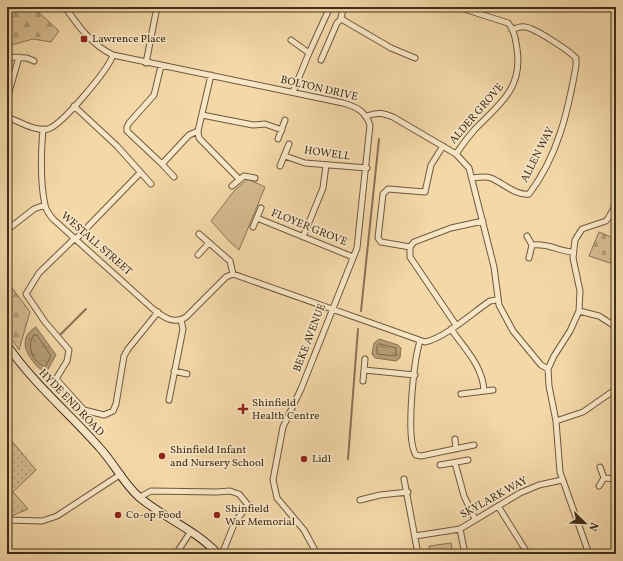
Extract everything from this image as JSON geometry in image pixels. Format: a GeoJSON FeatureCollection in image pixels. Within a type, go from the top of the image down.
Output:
{"type":"FeatureCollection","features":[{"type":"Feature","properties":{"kind":"main road","name":"HYDE END ROAD"},"geometry":{"type":"LineString","coordinates":[[7,345],[29,375],[86,433],[121,474],[129,488],[191,531],[218,554]]}},
{"type":"Feature","properties":{"kind":"street","name":"BOLTON DRIVE"},"geometry":{"type":"LineString","coordinates":[[65,7],[80,28],[95,44],[113,55],[293,92],[353,106],[361,110],[367,116],[382,113],[393,117],[456,154],[469,168],[473,178],[494,267],[497,300],[505,319],[541,365],[548,370]]}},
{"type":"Feature","properties":{"kind":"street"},"geometry":{"type":"LineString","coordinates":[[146,63],[157,7]]}},
{"type":"Feature","properties":{"kind":"street"},"geometry":{"type":"LineString","coordinates":[[293,92],[330,7]]}},
{"type":"Feature","properties":{"kind":"street"},"geometry":{"type":"LineString","coordinates":[[321,60],[337,23],[342,18],[341,14],[344,7]]}},
{"type":"Feature","properties":{"kind":"street"},"geometry":{"type":"LineString","coordinates":[[458,7],[502,20],[508,23],[512,30]]}},
{"type":"Feature","properties":{"kind":"street"},"geometry":{"type":"LineString","coordinates":[[342,18],[391,48],[415,58]]}},
{"type":"Feature","properties":{"kind":"street","name":"ALLEN WAY"},"geometry":{"type":"LineString","coordinates":[[473,178],[490,177],[510,188],[529,194],[551,156],[563,127],[576,66],[576,58],[568,50],[529,28],[518,27],[512,30]]}},
{"type":"Feature","properties":{"kind":"street","name":"ALDER GROVE"},"geometry":{"type":"LineString","coordinates":[[456,154],[474,131],[503,102],[513,88],[519,64],[512,30]]}},
{"type":"Feature","properties":{"kind":"street"},"geometry":{"type":"LineString","coordinates":[[291,40],[309,53]]}},
{"type":"Feature","properties":{"kind":"street"},"geometry":{"type":"LineString","coordinates":[[7,117],[43,129],[53,127],[104,72],[110,64],[113,55]]}},
{"type":"Feature","properties":{"kind":"street"},"geometry":{"type":"LineString","coordinates":[[10,57],[20,57],[34,61]]}},
{"type":"Feature","properties":{"kind":"street"},"geometry":{"type":"LineString","coordinates":[[7,99],[20,57]]}},
{"type":"Feature","properties":{"kind":"street"},"geometry":{"type":"LineString","coordinates":[[161,66],[154,95],[127,127],[130,135],[162,164],[174,178]]}},
{"type":"Feature","properties":{"kind":"street"},"geometry":{"type":"LineString","coordinates":[[211,75],[198,131],[203,142],[239,179]]}},
{"type":"Feature","properties":{"kind":"street"},"geometry":{"type":"LineString","coordinates":[[74,106],[117,146],[150,184]]}},
{"type":"Feature","properties":{"kind":"street"},"geometry":{"type":"LineString","coordinates":[[202,115],[253,125],[265,124],[282,130]]}},
{"type":"Feature","properties":{"kind":"street","name":"BEKE AVENUE"},"geometry":{"type":"LineString","coordinates":[[316,554],[304,530],[277,498],[273,480],[280,436],[301,389],[332,308],[354,257],[359,240],[370,125],[367,116]]}},
{"type":"Feature","properties":{"kind":"street"},"geometry":{"type":"LineString","coordinates":[[278,139],[285,120]]}},
{"type":"Feature","properties":{"kind":"street","name":"WESTALL STREET"},"geometry":{"type":"LineString","coordinates":[[43,129],[43,177],[45,205],[53,219],[158,312],[173,320],[181,320]]}},
{"type":"Feature","properties":{"kind":"street"},"geometry":{"type":"LineString","coordinates":[[162,164],[189,135],[198,131]]}},
{"type":"Feature","properties":{"kind":"street","name":"HOWELL"},"geometry":{"type":"LineString","coordinates":[[280,166],[289,144]]}},
{"type":"Feature","properties":{"kind":"street"},"geometry":{"type":"LineString","coordinates":[[410,247],[381,242],[378,238],[383,194],[388,189],[425,192],[427,190],[431,164],[443,146]]}},
{"type":"Feature","properties":{"kind":"street","name":"HOWELL"},"geometry":{"type":"LineString","coordinates":[[284,156],[305,163],[366,168]]}},
{"type":"Feature","properties":{"kind":"street"},"geometry":{"type":"LineString","coordinates":[[303,237],[323,188],[326,165]]}},
{"type":"Feature","properties":{"kind":"street"},"geometry":{"type":"LineString","coordinates":[[140,173],[39,273],[26,294],[46,322],[66,346],[69,357],[56,379],[84,410],[104,414],[113,411],[116,404],[124,356],[158,312]]}},
{"type":"Feature","properties":{"kind":"street"},"geometry":{"type":"LineString","coordinates":[[232,186],[244,176],[255,178]]}},
{"type":"Feature","properties":{"kind":"street"},"geometry":{"type":"LineString","coordinates":[[589,554],[562,480],[556,421],[549,386],[548,370],[554,356],[570,331],[578,311],[580,291],[573,252],[578,234],[582,229],[606,221],[613,212],[616,199],[616,188]]}},
{"type":"Feature","properties":{"kind":"street"},"geometry":{"type":"LineString","coordinates":[[7,230],[34,209],[45,205]]}},
{"type":"Feature","properties":{"kind":"street","name":"FLOYER GROVE"},"geometry":{"type":"LineString","coordinates":[[253,227],[261,208]]}},
{"type":"Feature","properties":{"kind":"street","name":"FLOYER GROVE"},"geometry":{"type":"LineString","coordinates":[[257,218],[354,257]]}},
{"type":"Feature","properties":{"kind":"street"},"geometry":{"type":"LineString","coordinates":[[456,325],[413,262],[409,253],[410,247],[414,242],[451,228],[483,221]]}},
{"type":"Feature","properties":{"kind":"street"},"geometry":{"type":"LineString","coordinates":[[199,234],[208,244],[215,247],[230,261],[233,274]]}},
{"type":"Feature","properties":{"kind":"street"},"geometry":{"type":"LineString","coordinates":[[527,236],[532,245],[529,258]]}},
{"type":"Feature","properties":{"kind":"street"},"geometry":{"type":"LineString","coordinates":[[198,255],[208,244]]}},
{"type":"Feature","properties":{"kind":"street"},"geometry":{"type":"LineString","coordinates":[[532,245],[543,244],[553,246],[563,251],[573,252]]}},
{"type":"Feature","properties":{"kind":"street"},"geometry":{"type":"LineString","coordinates":[[169,400],[183,329],[181,320],[186,317],[226,277],[233,274],[332,308],[420,341],[431,341],[451,329],[490,301],[497,300]]}},
{"type":"Feature","properties":{"kind":"street"},"geometry":{"type":"LineString","coordinates":[[578,311],[599,316],[616,327]]}},
{"type":"Feature","properties":{"kind":"street"},"geometry":{"type":"LineString","coordinates":[[451,329],[478,367],[483,379],[484,391]]}},
{"type":"Feature","properties":{"kind":"street"},"geometry":{"type":"LineString","coordinates":[[420,341],[415,375],[410,432],[413,451],[416,455],[421,456],[474,445]]}},
{"type":"Feature","properties":{"kind":"street"},"geometry":{"type":"LineString","coordinates":[[363,381],[365,359]]}},
{"type":"Feature","properties":{"kind":"street"},"geometry":{"type":"LineString","coordinates":[[364,370],[415,375]]}},
{"type":"Feature","properties":{"kind":"street"},"geometry":{"type":"LineString","coordinates":[[174,371],[187,374]]}},
{"type":"Feature","properties":{"kind":"street"},"geometry":{"type":"LineString","coordinates":[[556,421],[582,412],[616,389]]}},
{"type":"Feature","properties":{"kind":"street"},"geometry":{"type":"LineString","coordinates":[[461,394],[493,390]]}},
{"type":"Feature","properties":{"kind":"street"},"geometry":{"type":"LineString","coordinates":[[455,439],[456,449]]}},
{"type":"Feature","properties":{"kind":"street"},"geometry":{"type":"LineString","coordinates":[[440,465],[468,460]]}},
{"type":"Feature","properties":{"kind":"street"},"geometry":{"type":"LineString","coordinates":[[455,463],[464,496],[475,519]]}},
{"type":"Feature","properties":{"kind":"street"},"geometry":{"type":"LineString","coordinates":[[600,467],[604,478]]}},
{"type":"Feature","properties":{"kind":"street"},"geometry":{"type":"LineString","coordinates":[[7,520],[42,521],[57,516],[121,474]]}},
{"type":"Feature","properties":{"kind":"street"},"geometry":{"type":"LineString","coordinates":[[604,478],[616,478]]}},
{"type":"Feature","properties":{"kind":"street"},"geometry":{"type":"LineString","coordinates":[[599,486],[604,478]]}},
{"type":"Feature","properties":{"kind":"street"},"geometry":{"type":"LineString","coordinates":[[404,479],[408,492],[418,554]]}},
{"type":"Feature","properties":{"kind":"street","name":"SKYLARK WAY"},"geometry":{"type":"LineString","coordinates":[[415,536],[460,529],[498,506],[534,488],[562,480]]}},
{"type":"Feature","properties":{"kind":"street"},"geometry":{"type":"LineString","coordinates":[[140,497],[151,491],[230,491],[239,494],[248,505],[235,522],[222,554]]}},
{"type":"Feature","properties":{"kind":"street"},"geometry":{"type":"LineString","coordinates":[[360,500],[380,495],[408,492]]}},
{"type":"Feature","properties":{"kind":"street"},"geometry":{"type":"LineString","coordinates":[[498,506],[528,554]]}},
{"type":"Feature","properties":{"kind":"street","name":"SKYLARK WAY"},"geometry":{"type":"LineString","coordinates":[[460,529],[465,554]]}},
{"type":"Feature","properties":{"kind":"street"},"geometry":{"type":"LineString","coordinates":[[176,554],[191,531]]}},
{"type":"Feature","properties":{"kind":"green space"},"geometry":{"type":"Polygon","coordinates":[[[7,7],[33,7],[59,31],[51,42],[33,39],[8,46],[7,7]]]}},
{"type":"Feature","properties":{"kind":"green space"},"geometry":{"type":"Polygon","coordinates":[[[248,179],[265,187],[239,250],[211,221],[234,191],[248,179]]]}},
{"type":"Feature","properties":{"kind":"green space"},"geometry":{"type":"Polygon","coordinates":[[[599,232],[616,239],[616,265],[589,256],[599,232]]]}},
{"type":"Feature","properties":{"kind":"green space"},"geometry":{"type":"Polygon","coordinates":[[[7,281],[30,312],[19,350],[7,332],[7,281]]]}},
{"type":"Feature","properties":{"kind":"green space"},"geometry":{"type":"Polygon","coordinates":[[[7,435],[36,470],[13,492],[28,509],[7,518],[7,435]]]}},
{"type":"Feature","properties":{"kind":"green space"},"geometry":{"type":"Polygon","coordinates":[[[451,543],[453,554],[430,554],[429,546],[451,543]]]}},
{"type":"Feature","properties":{"kind":"water"},"geometry":{"type":"Polygon","coordinates":[[[36,327],[56,355],[47,371],[43,372],[29,356],[25,344],[29,332],[36,327]]]}},
{"type":"Feature","properties":{"kind":"water"},"geometry":{"type":"Polygon","coordinates":[[[379,339],[398,345],[401,348],[400,358],[396,361],[375,358],[372,354],[374,343],[379,339]]]}},
{"type":"Feature","properties":{"kind":"waterway"},"geometry":{"type":"LineString","coordinates":[[361,311],[379,139]]}},
{"type":"Feature","properties":{"kind":"waterway"},"geometry":{"type":"LineString","coordinates":[[60,335],[86,309]]}},
{"type":"Feature","properties":{"kind":"waterway"},"geometry":{"type":"LineString","coordinates":[[348,459],[358,329]]}},
{"type":"Feature","properties":{"kind":"place","name":"Lawrence Place"},"geometry":{"type":"Point","coordinates":[84,39]}},
{"type":"Feature","properties":{"kind":"place","name":"Shinfield Health Centre"},"geometry":{"type":"Point","coordinates":[243,409]}},
{"type":"Feature","properties":{"kind":"place","name":"Shinfield Infant and Nursery School"},"geometry":{"type":"Point","coordinates":[162,456]}},
{"type":"Feature","properties":{"kind":"place","name":"Lidl"},"geometry":{"type":"Point","coordinates":[304,459]}},
{"type":"Feature","properties":{"kind":"place","name":"Co-op Food"},"geometry":{"type":"Point","coordinates":[118,515]}},
{"type":"Feature","properties":{"kind":"place","name":"Shinfield War Memorial"},"geometry":{"type":"Point","coordinates":[217,515]}}]}
